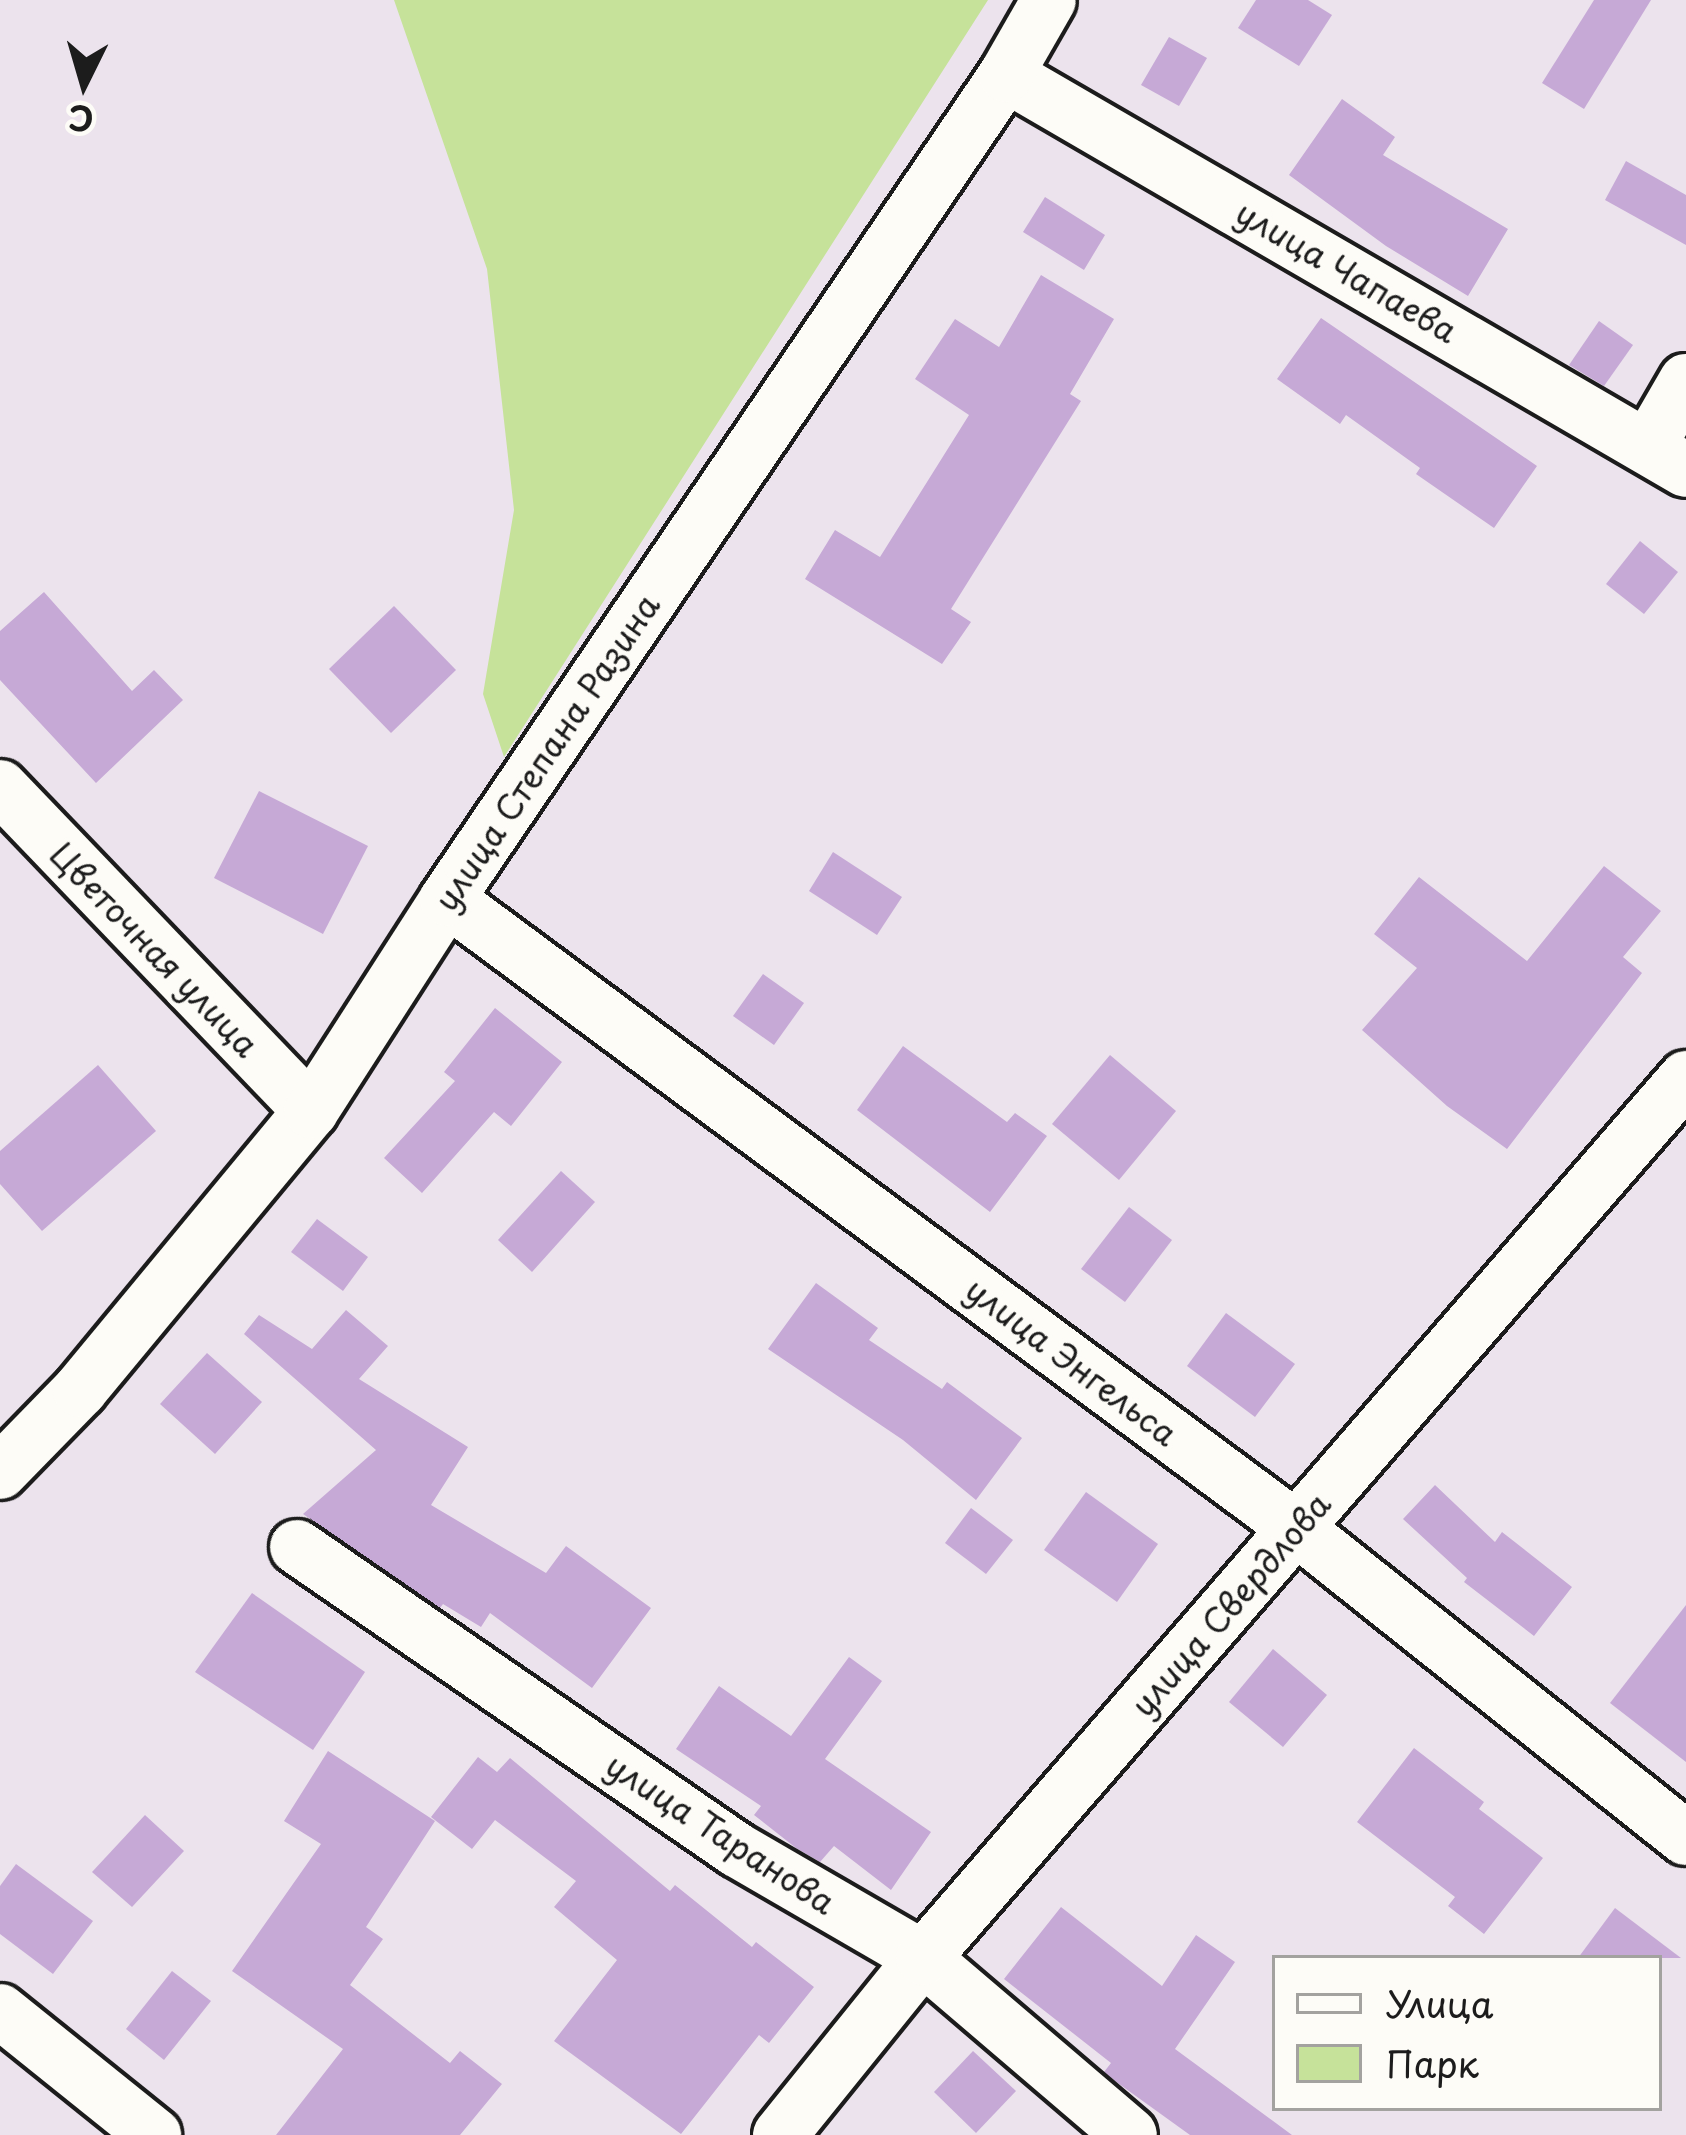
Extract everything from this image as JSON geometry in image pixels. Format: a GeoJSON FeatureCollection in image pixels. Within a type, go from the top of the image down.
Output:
{"type":"FeatureCollection","features":[{"type":"Feature","properties":{"kind":"street","name":"улица Степана Разина"},"geometry":{"type":"LineString","coordinates":[[0,1472],[80,1390],[311,1111],[447,898],[1006,75],[1049,0]]}},
{"type":"Feature","properties":{"kind":"street","name":"улица Чапаева"},"geometry":{"type":"LineString","coordinates":[[1006,75],[1668,458]]}},
{"type":"Feature","properties":{"kind":"street"},"geometry":{"type":"LineString","coordinates":[[1668,458],[1686,381]]}},
{"type":"Feature","properties":{"kind":"street","name":"Цветочная улица"},"geometry":{"type":"LineString","coordinates":[[0,787],[311,1111]]}},
{"type":"Feature","properties":{"kind":"street","name":"улица Энгельса"},"geometry":{"type":"LineString","coordinates":[[447,898],[1296,1528],[1686,1838]]}},
{"type":"Feature","properties":{"kind":"street","name":"улица Свердлова"},"geometry":{"type":"LineString","coordinates":[[780,2135],[923,1958],[1682,1090]]}},
{"type":"Feature","properties":{"kind":"street","name":"улица Таранова"},"geometry":{"type":"LineString","coordinates":[[297,1547],[736,1850],[923,1958],[1130,2135]]}},
{"type":"Feature","properties":{"kind":"street"},"geometry":{"type":"LineString","coordinates":[[0,2011],[154,2135]]}},
{"type":"Feature","properties":{"kind":"green space"},"geometry":{"type":"Polygon","coordinates":[[[394,0],[988,0],[504,757],[483,694],[514,510],[487,269],[394,0]]]}},
{"type":"Feature","properties":{"kind":"building"},"geometry":{"type":"Polygon","coordinates":[[[1256,0],[1308,0],[1332,15],[1299,66],[1238,28],[1256,0]]]}},
{"type":"Feature","properties":{"kind":"building"},"geometry":{"type":"Polygon","coordinates":[[[1594,0],[1651,0],[1584,109],[1542,83],[1594,0]]]}},
{"type":"Feature","properties":{"kind":"building"},"geometry":{"type":"Polygon","coordinates":[[[1169,37],[1207,58],[1179,106],[1141,85],[1169,37]]]}},
{"type":"Feature","properties":{"kind":"building"},"geometry":{"type":"Polygon","coordinates":[[[1342,99],[1395,137],[1383,155],[1508,229],[1468,296],[1386,246],[1289,175],[1342,99]]]}},
{"type":"Feature","properties":{"kind":"building"},"geometry":{"type":"Polygon","coordinates":[[[1626,161],[1686,195],[1686,245],[1605,200],[1626,161]]]}},
{"type":"Feature","properties":{"kind":"building"},"geometry":{"type":"Polygon","coordinates":[[[1045,197],[1105,235],[1084,270],[1023,232],[1045,197]]]}},
{"type":"Feature","properties":{"kind":"building"},"geometry":{"type":"Polygon","coordinates":[[[1041,275],[1114,319],[1070,394],[1081,401],[951,609],[971,622],[942,664],[805,579],[835,530],[880,557],[969,415],[915,379],[955,319],[999,347],[1041,275]]]}},
{"type":"Feature","properties":{"kind":"building"},"geometry":{"type":"Polygon","coordinates":[[[1321,318],[1537,466],[1494,528],[1416,474],[1420,468],[1346,415],[1340,424],[1277,379],[1321,318]]]}},
{"type":"Feature","properties":{"kind":"building"},"geometry":{"type":"Polygon","coordinates":[[[1599,321],[1633,345],[1604,386],[1569,365],[1599,321]]]}},
{"type":"Feature","properties":{"kind":"building"},"geometry":{"type":"Polygon","coordinates":[[[1640,541],[1678,572],[1644,614],[1606,584],[1640,541]]]}},
{"type":"Feature","properties":{"kind":"building"},"geometry":{"type":"Polygon","coordinates":[[[44,592],[132,691],[154,670],[183,700],[96,783],[0,680],[0,631],[44,592]]]}},
{"type":"Feature","properties":{"kind":"building"},"geometry":{"type":"Polygon","coordinates":[[[394,606],[456,670],[391,733],[329,669],[394,606]]]}},
{"type":"Feature","properties":{"kind":"building"},"geometry":{"type":"Polygon","coordinates":[[[259,791],[368,846],[323,934],[214,878],[259,791]]]}},
{"type":"Feature","properties":{"kind":"building"},"geometry":{"type":"Polygon","coordinates":[[[833,852],[902,897],[877,935],[809,891],[833,852]]]}},
{"type":"Feature","properties":{"kind":"building"},"geometry":{"type":"Polygon","coordinates":[[[1604,866],[1661,911],[1623,957],[1642,973],[1507,1149],[1447,1106],[1362,1030],[1417,968],[1374,934],[1419,877],[1527,961],[1604,866]]]}},
{"type":"Feature","properties":{"kind":"building"},"geometry":{"type":"Polygon","coordinates":[[[763,974],[804,1003],[774,1045],[733,1016],[763,974]]]}},
{"type":"Feature","properties":{"kind":"building"},"geometry":{"type":"Polygon","coordinates":[[[495,1008],[562,1062],[511,1126],[494,1112],[422,1193],[384,1158],[455,1081],[444,1072],[495,1008]]]}},
{"type":"Feature","properties":{"kind":"building"},"geometry":{"type":"Polygon","coordinates":[[[903,1046],[1007,1122],[1015,1113],[1047,1136],[990,1212],[857,1110],[903,1046]]]}},
{"type":"Feature","properties":{"kind":"building"},"geometry":{"type":"Polygon","coordinates":[[[1110,1055],[1176,1111],[1119,1180],[1052,1124],[1110,1055]]]}},
{"type":"Feature","properties":{"kind":"building"},"geometry":{"type":"Polygon","coordinates":[[[98,1065],[156,1131],[42,1231],[0,1184],[0,1151],[98,1065]]]}},
{"type":"Feature","properties":{"kind":"building"},"geometry":{"type":"Polygon","coordinates":[[[561,1171],[595,1202],[532,1272],[498,1240],[561,1171]]]}},
{"type":"Feature","properties":{"kind":"building"},"geometry":{"type":"Polygon","coordinates":[[[1129,1207],[1172,1240],[1125,1302],[1081,1269],[1129,1207]]]}},
{"type":"Feature","properties":{"kind":"building"},"geometry":{"type":"Polygon","coordinates":[[[317,1219],[368,1257],[343,1291],[291,1252],[317,1219]]]}},
{"type":"Feature","properties":{"kind":"building"},"geometry":{"type":"Polygon","coordinates":[[[816,1283],[878,1328],[869,1340],[942,1389],[947,1382],[1022,1438],[976,1500],[903,1440],[768,1349],[816,1283]]]}},
{"type":"Feature","properties":{"kind":"building"},"geometry":{"type":"Polygon","coordinates":[[[346,1310],[388,1346],[359,1379],[468,1447],[431,1505],[546,1573],[566,1546],[651,1608],[592,1688],[490,1613],[481,1627],[443,1604],[440,1608],[303,1514],[376,1450],[244,1334],[259,1315],[312,1349],[346,1310]]]}},
{"type":"Feature","properties":{"kind":"building"},"geometry":{"type":"Polygon","coordinates":[[[1226,1313],[1295,1364],[1255,1417],[1187,1366],[1226,1313]]]}},
{"type":"Feature","properties":{"kind":"building"},"geometry":{"type":"Polygon","coordinates":[[[207,1353],[262,1402],[215,1454],[160,1404],[207,1353]]]}},
{"type":"Feature","properties":{"kind":"building"},"geometry":{"type":"Polygon","coordinates":[[[1435,1485],[1495,1542],[1502,1532],[1572,1587],[1534,1636],[1464,1582],[1467,1578],[1403,1519],[1435,1485]]]}},
{"type":"Feature","properties":{"kind":"building"},"geometry":{"type":"Polygon","coordinates":[[[1086,1492],[1158,1544],[1117,1602],[1044,1550],[1086,1492]]]}},
{"type":"Feature","properties":{"kind":"building"},"geometry":{"type":"Polygon","coordinates":[[[971,1508],[1013,1540],[986,1574],[945,1543],[971,1508]]]}},
{"type":"Feature","properties":{"kind":"building"},"geometry":{"type":"Polygon","coordinates":[[[252,1593],[365,1672],[313,1750],[195,1672],[252,1593]]]}},
{"type":"Feature","properties":{"kind":"building"},"geometry":{"type":"Polygon","coordinates":[[[1686,1605],[1686,1762],[1610,1703],[1686,1605]]]}},
{"type":"Feature","properties":{"kind":"building"},"geometry":{"type":"Polygon","coordinates":[[[1273,1649],[1327,1695],[1283,1747],[1229,1702],[1273,1649]]]}},
{"type":"Feature","properties":{"kind":"building"},"geometry":{"type":"Polygon","coordinates":[[[849,1657],[882,1681],[825,1759],[931,1832],[891,1890],[834,1846],[820,1862],[796,1848],[754,1815],[761,1806],[676,1749],[719,1686],[791,1736],[849,1657]]]}},
{"type":"Feature","properties":{"kind":"building"},"geometry":{"type":"Polygon","coordinates":[[[1414,1748],[1484,1802],[1479,1809],[1543,1858],[1484,1934],[1448,1906],[1455,1897],[1357,1822],[1414,1748]]]}},
{"type":"Feature","properties":{"kind":"building"},"geometry":{"type":"Polygon","coordinates":[[[328,1751],[435,1821],[366,1927],[383,1939],[350,1985],[450,2063],[460,2051],[502,2084],[460,2135],[276,2135],[343,2049],[232,1971],[321,1844],[284,1821],[328,1751]]]}},
{"type":"Feature","properties":{"kind":"building"},"geometry":{"type":"Polygon","coordinates":[[[478,1757],[497,1772],[510,1758],[670,1891],[675,1885],[752,1947],[756,1942],[814,1987],[769,2043],[759,2035],[681,2134],[554,2041],[617,1960],[554,1907],[576,1881],[495,1820],[472,1849],[431,1817],[478,1757]]]}},
{"type":"Feature","properties":{"kind":"building"},"geometry":{"type":"Polygon","coordinates":[[[145,1815],[184,1851],[132,1907],[92,1872],[145,1815]]]}},
{"type":"Feature","properties":{"kind":"building"},"geometry":{"type":"Polygon","coordinates":[[[16,1864],[93,1921],[53,1974],[0,1934],[0,1886],[16,1864]]]}},
{"type":"Feature","properties":{"kind":"building"},"geometry":{"type":"Polygon","coordinates":[[[1061,1907],[1162,1986],[1196,1935],[1235,1962],[1175,2049],[1292,2135],[1190,2135],[1104,2072],[1111,2063],[1004,1979],[1061,1907]]]}},
{"type":"Feature","properties":{"kind":"building"},"geometry":{"type":"Polygon","coordinates":[[[1615,1908],[1681,1958],[1662,1955],[1580,1955],[1615,1908]]]}},
{"type":"Feature","properties":{"kind":"building"},"geometry":{"type":"Polygon","coordinates":[[[172,1971],[211,2001],[164,2060],[126,2029],[172,1971]]]}},
{"type":"Feature","properties":{"kind":"building"},"geometry":{"type":"Polygon","coordinates":[[[973,2051],[1016,2091],[976,2133],[934,2092],[973,2051]]]}}]}
